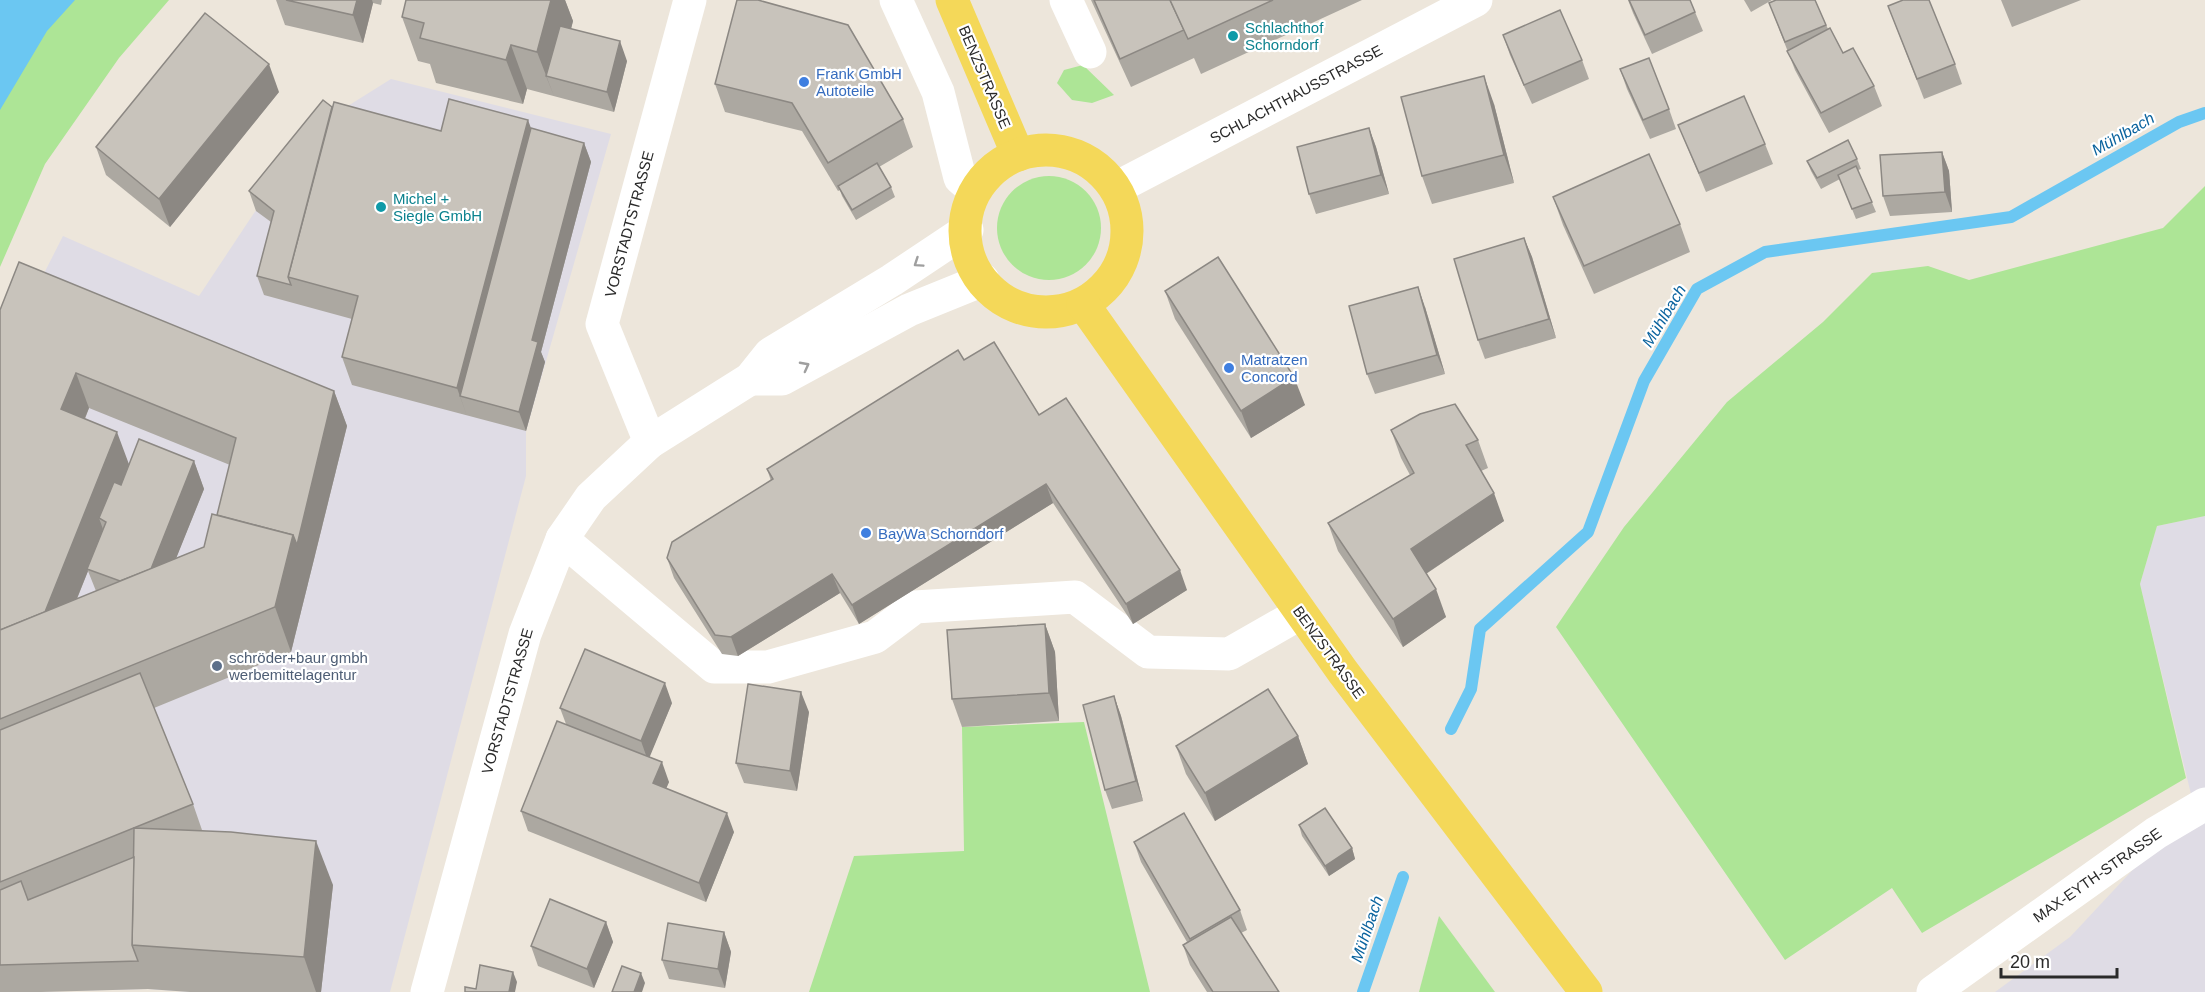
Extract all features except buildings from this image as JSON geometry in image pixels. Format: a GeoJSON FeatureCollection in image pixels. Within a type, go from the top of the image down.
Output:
{"type":"FeatureCollection","features":[{"type":"Feature","properties":{"kind":"main road","name":"BENZSTRASSE"},"geometry":{"type":"LineString","coordinates":[[952,0],[1018,154]]}},
{"type":"Feature","properties":{"kind":"main road"},"geometry":{"type":"LineString","coordinates":[[1046,149],[1077,155],[1099,169],[1116,188],[1127,219],[1125,251],[1108,285],[1083,304],[1052,313],[1023,309],[998,297],[983,280],[967,252],[966,214],[975,190],[993,169],[1018,154],[1046,149]]}},
{"type":"Feature","properties":{"kind":"main road","name":"BENZSTRASSE"},"geometry":{"type":"LineString","coordinates":[[1083,304],[1343,672],[1586,992]]}},
{"type":"Feature","properties":{"kind":"street","name":"VORSTADTSTRASSE"},"geometry":{"type":"LineString","coordinates":[[650,442],[602,324],[690,0]]}},
{"type":"Feature","properties":{"kind":"street"},"geometry":{"type":"LineString","coordinates":[[896,0],[938,92],[960,178],[975,190]]}},
{"type":"Feature","properties":{"kind":"street"},"geometry":{"type":"LineString","coordinates":[[1066,0],[1090,52]]}},
{"type":"Feature","properties":{"kind":"street","name":"SCHLACHTHAUSSTRASSE"},"geometry":{"type":"LineString","coordinates":[[1116,188],[1476,0]]}},
{"type":"Feature","properties":{"kind":"street","name":"VORSTADTSTRASSE"},"geometry":{"type":"LineString","coordinates":[[427,992],[525,634],[562,539],[591,497],[650,442],[750,379],[770,354],[892,280],[967,230]]}},
{"type":"Feature","properties":{"kind":"street"},"geometry":{"type":"LineString","coordinates":[[750,379],[782,379],[909,310],[983,280]]}},
{"type":"Feature","properties":{"kind":"street"},"geometry":{"type":"LineString","coordinates":[[562,539],[714,667],[768,667],[875,637],[915,607],[1075,597],[1148,652],[1160,653],[1229,654],[1301,613]]}},
{"type":"Feature","properties":{"kind":"street","name":"MAX-EYTH-STRASSE"},"geometry":{"type":"LineString","coordinates":[[1933,992],[2156,833],[2205,804]]}},
{"type":"Feature","properties":{"kind":"shaded area"},"geometry":{"type":"Polygon","coordinates":[[[391,79],[611,134],[526,431],[526,476],[390,992],[190,992],[148,989],[23,992],[0,376],[32,297],[63,236],[199,296],[254,213],[335,114],[391,79]]]}},
{"type":"Feature","properties":{"kind":"shaded area"},"geometry":{"type":"Polygon","coordinates":[[[2205,516],[2205,992],[1995,992],[2070,937],[2155,846],[2198,823],[2140,584],[2157,526],[2205,516]]]}},
{"type":"Feature","properties":{"kind":"green space"},"geometry":{"type":"Polygon","coordinates":[[[0,0],[169,0],[119,58],[45,164],[0,267],[0,0]]]}},
{"type":"Feature","properties":{"kind":"green space"},"geometry":{"type":"Polygon","coordinates":[[[1083,65],[1114,95],[1092,103],[1072,100],[1057,83],[1064,70],[1083,65]]]}},
{"type":"Feature","properties":{"kind":"green space"},"geometry":{"type":"Polygon","coordinates":[[[1049,176],[1069,180],[1086,191],[1097,208],[1101,228],[1097,248],[1086,265],[1069,276],[1049,280],[1029,276],[1012,265],[1001,248],[997,228],[1001,208],[1012,191],[1029,180],[1049,176]]]}},
{"type":"Feature","properties":{"kind":"green space"},"geometry":{"type":"Polygon","coordinates":[[[2205,186],[2205,516],[2157,526],[2140,584],[2186,778],[1922,933],[1892,888],[1785,960],[1556,627],[1624,527],[1727,402],[1823,322],[1872,273],[1928,266],[1969,280],[2163,228],[2205,186]]]}},
{"type":"Feature","properties":{"kind":"green space"},"geometry":{"type":"Polygon","coordinates":[[[1084,722],[1150,992],[809,992],[854,856],[964,851],[962,727],[1084,722]]]}},
{"type":"Feature","properties":{"kind":"green space"},"geometry":{"type":"Polygon","coordinates":[[[1439,916],[1495,992],[1419,992],[1439,916]]]}},
{"type":"Feature","properties":{"kind":"water"},"geometry":{"type":"Polygon","coordinates":[[[0,0],[75,0],[47,31],[0,110],[0,0]]]}},
{"type":"Feature","properties":{"kind":"waterway","name":"Mühlbach"},"geometry":{"type":"LineString","coordinates":[[1451,729],[1471,689],[1480,629],[1588,532],[1644,381],[1697,289],[1765,252],[2011,217],[2179,122],[2205,113]]}},
{"type":"Feature","properties":{"kind":"waterway","name":"Mühlbach"},"geometry":{"type":"LineString","coordinates":[[1363,992],[1403,877]]}},
{"type":"Feature","properties":{"kind":"place","name":"Schlachthof Schorndorf"},"geometry":{"type":"Point","coordinates":[1233,36]}},
{"type":"Feature","properties":{"kind":"place","name":"Frank GmbH Autoteile"},"geometry":{"type":"Point","coordinates":[804,82]}},
{"type":"Feature","properties":{"kind":"place","name":"Michel + Siegle GmbH"},"geometry":{"type":"Point","coordinates":[381,207]}},
{"type":"Feature","properties":{"kind":"place","name":"Matratzen Concord"},"geometry":{"type":"Point","coordinates":[1229,368]}},
{"type":"Feature","properties":{"kind":"place","name":"BayWa Schorndorf"},"geometry":{"type":"Point","coordinates":[866,533]}},
{"type":"Feature","properties":{"kind":"place","name":"schröder+baur gmbh werbemittelagentur"},"geometry":{"type":"Point","coordinates":[217,666]}}]}
